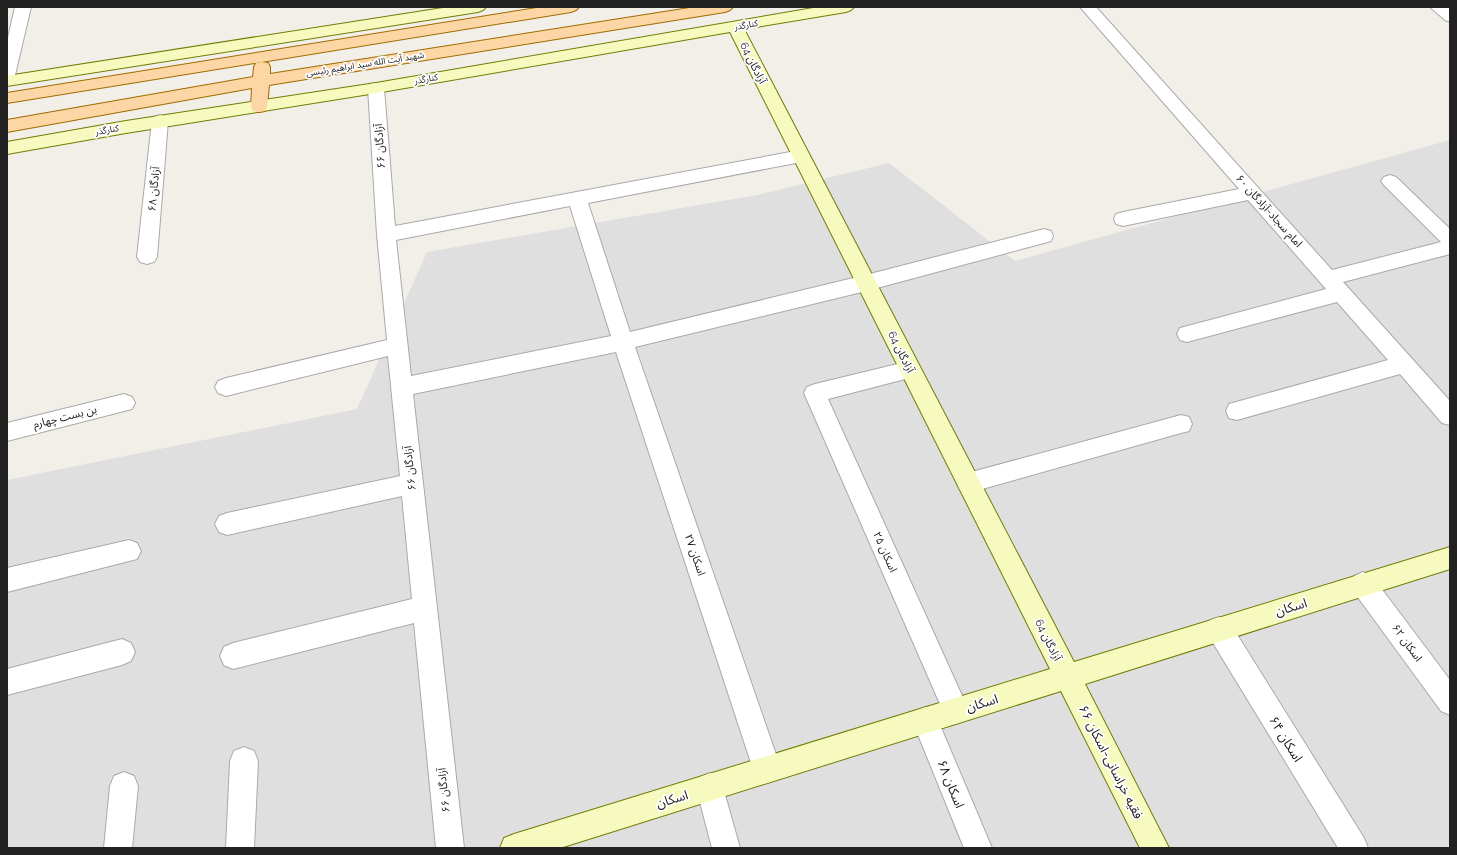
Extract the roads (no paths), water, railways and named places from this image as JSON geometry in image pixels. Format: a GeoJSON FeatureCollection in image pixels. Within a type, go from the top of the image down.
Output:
{"type":"FeatureCollection","features":[{"type":"Feature","properties":{"kind":"main road"},"geometry":{"type":"LineString","coordinates":[[7,98],[571,7]]}},
{"type":"Feature","properties":{"kind":"main road","name":"شهید آیت الله سید ابراهیم رئیسی"},"geometry":{"type":"LineString","coordinates":[[7,126],[261,81],[724,7]]}},
{"type":"Feature","properties":{"kind":"main road"},"geometry":{"type":"LineString","coordinates":[[259,107],[263,56]]}},
{"type":"Feature","properties":{"kind":"street"},"geometry":{"type":"LineString","coordinates":[[7,75],[23,7]]}},
{"type":"Feature","properties":{"kind":"street"},"geometry":{"type":"LineString","coordinates":[[7,82],[478,7]]}},
{"type":"Feature","properties":{"kind":"street","name":"کنارگذر"},"geometry":{"type":"LineString","coordinates":[[7,148],[160,121],[376,88],[846,7]]}},
{"type":"Feature","properties":{"kind":"street","name":"امام سجاد-آزادگان ۶۰"},"geometry":{"type":"LineString","coordinates":[[1088,7],[1450,416]]}},
{"type":"Feature","properties":{"kind":"street"},"geometry":{"type":"LineString","coordinates":[[1438,7],[1450,17]]}},
{"type":"Feature","properties":{"kind":"street","name":"آزادگان 64"},"geometry":{"type":"LineString","coordinates":[[735,26],[1067,676]]}},
{"type":"Feature","properties":{"kind":"street","name":"آزادگان ۶۶"},"geometry":{"type":"LineString","coordinates":[[376,88],[386,235],[450,848]]}},
{"type":"Feature","properties":{"kind":"street","name":"آزادگان ۶۸"},"geometry":{"type":"LineString","coordinates":[[147,257],[160,121]]}},
{"type":"Feature","properties":{"kind":"street"},"geometry":{"type":"LineString","coordinates":[[386,235],[801,156]]}},
{"type":"Feature","properties":{"kind":"street"},"geometry":{"type":"LineString","coordinates":[[1390,181],[1450,240]]}},
{"type":"Feature","properties":{"kind":"street"},"geometry":{"type":"LineString","coordinates":[[1123,219],[1253,193]]}},
{"type":"Feature","properties":{"kind":"street","name":"اسکان ۲۷"},"geometry":{"type":"LineString","coordinates":[[577,198],[623,342],[767,769]]}},
{"type":"Feature","properties":{"kind":"street"},"geometry":{"type":"LineString","coordinates":[[402,387],[623,342],[866,283],[1044,236]]}},
{"type":"Feature","properties":{"kind":"street"},"geometry":{"type":"LineString","coordinates":[[1328,278],[1450,247]]}},
{"type":"Feature","properties":{"kind":"street"},"geometry":{"type":"LineString","coordinates":[[1187,334],[1342,293]]}},
{"type":"Feature","properties":{"kind":"street"},"geometry":{"type":"LineString","coordinates":[[226,387],[397,346]]}},
{"type":"Feature","properties":{"kind":"street"},"geometry":{"type":"LineString","coordinates":[[1237,411],[1404,364]]}},
{"type":"Feature","properties":{"kind":"street","name":"اسکان ۲۵"},"geometry":{"type":"LineString","coordinates":[[910,370],[814,392],[956,711]]}},
{"type":"Feature","properties":{"kind":"street","name":"بن بست چهارم"},"geometry":{"type":"LineString","coordinates":[[7,432],[124,403]]}},
{"type":"Feature","properties":{"kind":"street"},"geometry":{"type":"LineString","coordinates":[[968,483],[1180,424]]}},
{"type":"Feature","properties":{"kind":"street"},"geometry":{"type":"LineString","coordinates":[[226,524],[412,484]]}},
{"type":"Feature","properties":{"kind":"street"},"geometry":{"type":"LineString","coordinates":[[7,580],[129,551]]}},
{"type":"Feature","properties":{"kind":"street","name":"اسکان"},"geometry":{"type":"LineString","coordinates":[[514,848],[1450,558]]}},
{"type":"Feature","properties":{"kind":"street","name":"اسکان ۶۲"},"geometry":{"type":"LineString","coordinates":[[1363,584],[1450,702]]}},
{"type":"Feature","properties":{"kind":"street"},"geometry":{"type":"LineString","coordinates":[[233,656],[425,608]]}},
{"type":"Feature","properties":{"kind":"street","name":"اسکان ۶۴"},"geometry":{"type":"LineString","coordinates":[[1219,629],[1354,848]]}},
{"type":"Feature","properties":{"kind":"street"},"geometry":{"type":"LineString","coordinates":[[7,682],[122,652]]}},
{"type":"Feature","properties":{"kind":"street","name":"فقیه خراسانی-اسکان ۶۶"},"geometry":{"type":"LineString","coordinates":[[1067,676],[1155,848]]}},
{"type":"Feature","properties":{"kind":"street","name":"اسکان ۶۸"},"geometry":{"type":"LineString","coordinates":[[925,720],[978,848]]}},
{"type":"Feature","properties":{"kind":"street"},"geometry":{"type":"LineString","coordinates":[[240,848],[244,761]]}},
{"type":"Feature","properties":{"kind":"street"},"geometry":{"type":"LineString","coordinates":[[118,848],[124,786]]}},
{"type":"Feature","properties":{"kind":"street"},"geometry":{"type":"LineString","coordinates":[[710,787],[726,848]]}}]}
